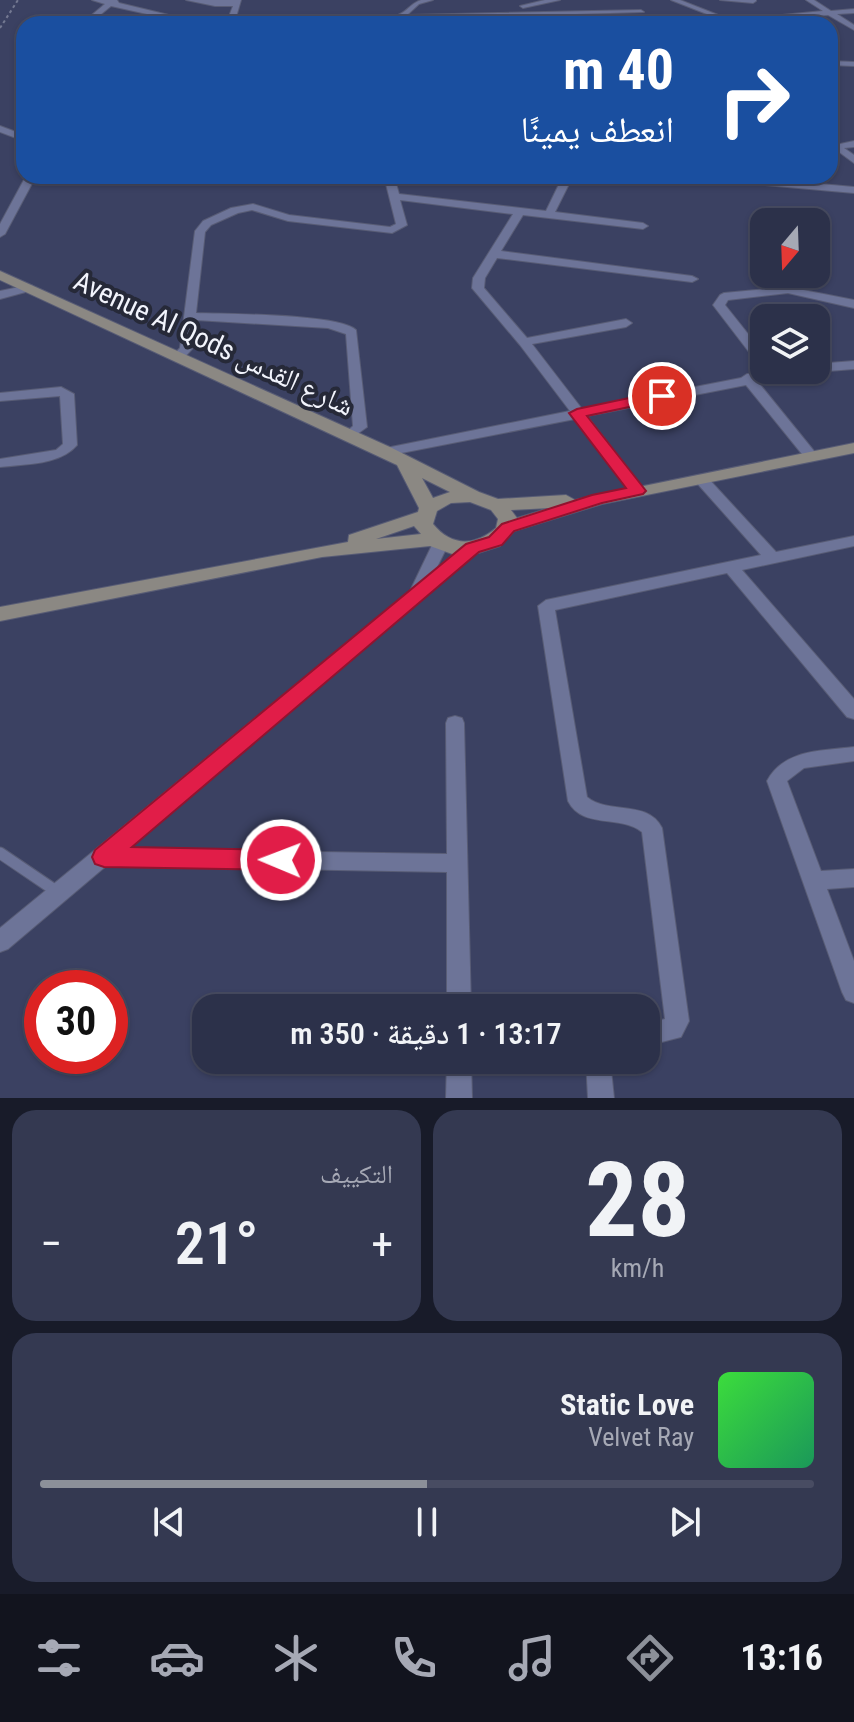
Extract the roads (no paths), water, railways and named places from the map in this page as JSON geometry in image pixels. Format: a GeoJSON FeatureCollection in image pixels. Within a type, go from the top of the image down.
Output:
{"type":"FeatureCollection","features":[{"type":"Feature","properties":{"kind":"main road","name":"Avenue Al Qods شارع القدس"},"geometry":{"type":"LineString","coordinates":[[0,275],[386,452],[472,496]]}},
{"type":"Feature","properties":{"kind":"main road"},"geometry":{"type":"LineString","coordinates":[[0,614],[322,551],[438,541],[472,548],[496,541],[508,527],[598,499],[854,448]]}},
{"type":"Feature","properties":{"kind":"main road"},"geometry":{"type":"LineString","coordinates":[[404,461],[426,512],[427,532],[438,541]]}},
{"type":"Feature","properties":{"kind":"main road"},"geometry":{"type":"LineString","coordinates":[[322,551],[426,512],[447,498],[472,496],[498,505],[598,499]]}},
{"type":"Feature","properties":{"kind":"main road"},"geometry":{"type":"LineString","coordinates":[[498,505],[507,516],[508,527]]}},
{"type":"Feature","properties":{"kind":"street"},"geometry":{"type":"LineString","coordinates":[[95,0],[150,16]]}},
{"type":"Feature","properties":{"kind":"street"},"geometry":{"type":"LineString","coordinates":[[95,16],[109,4],[122,0]]}},
{"type":"Feature","properties":{"kind":"street"},"geometry":{"type":"LineString","coordinates":[[189,0],[211,4],[238,2]]}},
{"type":"Feature","properties":{"kind":"street"},"geometry":{"type":"LineString","coordinates":[[401,0],[417,3],[430,0]]}},
{"type":"Feature","properties":{"kind":"street"},"geometry":{"type":"LineString","coordinates":[[473,16],[557,0]]}},
{"type":"Feature","properties":{"kind":"street"},"geometry":{"type":"LineString","coordinates":[[614,0],[641,12]]}},
{"type":"Feature","properties":{"kind":"street"},"geometry":{"type":"LineString","coordinates":[[674,0],[707,16]]}},
{"type":"Feature","properties":{"kind":"street"},"geometry":{"type":"LineString","coordinates":[[723,0],[753,0]]}},
{"type":"Feature","properties":{"kind":"street"},"geometry":{"type":"LineString","coordinates":[[809,0],[835,16]]}},
{"type":"Feature","properties":{"kind":"street"},"geometry":{"type":"LineString","coordinates":[[402,16],[417,3]]}},
{"type":"Feature","properties":{"kind":"street"},"geometry":{"type":"LineString","coordinates":[[806,16],[854,11]]}},
{"type":"Feature","properties":{"kind":"street"},"geometry":{"type":"LineString","coordinates":[[402,16],[641,12]]}},
{"type":"Feature","properties":{"kind":"street"},"geometry":{"type":"LineString","coordinates":[[641,12],[642,16]]}},
{"type":"Feature","properties":{"kind":"street"},"geometry":{"type":"LineString","coordinates":[[841,28],[853,28]]}},
{"type":"Feature","properties":{"kind":"street"},"geometry":{"type":"LineString","coordinates":[[0,234],[27,184]]}},
{"type":"Feature","properties":{"kind":"street"},"geometry":{"type":"LineString","coordinates":[[177,357],[186,349],[200,231],[207,223],[235,210],[253,207],[288,218],[392,230],[402,225],[391,184]]}},
{"type":"Feature","properties":{"kind":"street"},"geometry":{"type":"LineString","coordinates":[[549,215],[564,184]]}},
{"type":"Feature","properties":{"kind":"street"},"geometry":{"type":"LineString","coordinates":[[794,184],[854,190]]}},
{"type":"Feature","properties":{"kind":"street"},"geometry":{"type":"LineString","coordinates":[[393,196],[643,226]]}},
{"type":"Feature","properties":{"kind":"street"},"geometry":{"type":"LineString","coordinates":[[520,211],[479,278],[478,288],[524,342],[637,491]]}},
{"type":"Feature","properties":{"kind":"street"},"geometry":{"type":"LineString","coordinates":[[495,254],[692,279]]}},
{"type":"Feature","properties":{"kind":"street"},"geometry":{"type":"LineString","coordinates":[[0,295],[29,288]]}},
{"type":"Feature","properties":{"kind":"street"},"geometry":{"type":"LineString","coordinates":[[750,344],[719,305],[724,297],[788,290],[854,304]]}},
{"type":"Feature","properties":{"kind":"street"},"geometry":{"type":"LineString","coordinates":[[191,316],[328,324],[347,328],[352,333],[360,427],[349,436]]}},
{"type":"Feature","properties":{"kind":"street"},"geometry":{"type":"LineString","coordinates":[[524,342],[626,323]]}},
{"type":"Feature","properties":{"kind":"street"},"geometry":{"type":"LineString","coordinates":[[830,367],[854,365]]}},
{"type":"Feature","properties":{"kind":"street"},"geometry":{"type":"LineString","coordinates":[[386,452],[750,377]]}},
{"type":"Feature","properties":{"kind":"street"},"geometry":{"type":"LineString","coordinates":[[747,378],[811,456]]}},
{"type":"Feature","properties":{"kind":"street"},"geometry":{"type":"LineString","coordinates":[[0,397],[61,391],[67,394],[70,445],[60,454],[0,463]]}},
{"type":"Feature","properties":{"kind":"street"},"geometry":{"type":"LineString","coordinates":[[701,479],[772,558]]}},
{"type":"Feature","properties":{"kind":"street"},"geometry":{"type":"LineString","coordinates":[[415,595],[438,541]]}},
{"type":"Feature","properties":{"kind":"street"},"geometry":{"type":"LineString","coordinates":[[660,1032],[672,1029],[677,1021],[652,828],[637,816],[593,812],[578,801],[546,606],[854,541]]}},
{"type":"Feature","properties":{"kind":"street"},"geometry":{"type":"LineString","coordinates":[[0,942],[472,548]]}},
{"type":"Feature","properties":{"kind":"street"},"geometry":{"type":"LineString","coordinates":[[731,567],[854,712]]}},
{"type":"Feature","properties":{"kind":"street"},"geometry":{"type":"LineString","coordinates":[[455,723],[459,994]]}},
{"type":"Feature","properties":{"kind":"street"},"geometry":{"type":"LineString","coordinates":[[854,754],[791,764],[781,771],[777,781],[854,992]]}},
{"type":"Feature","properties":{"kind":"street"},"geometry":{"type":"LineString","coordinates":[[104,857],[458,863]]}},
{"type":"Feature","properties":{"kind":"street"},"geometry":{"type":"LineString","coordinates":[[816,881],[854,878]]}},
{"type":"Feature","properties":{"kind":"street"},"geometry":{"type":"LineString","coordinates":[[459,1074],[459,1098]]}},
{"type":"Feature","properties":{"kind":"street"},"geometry":{"type":"LineString","coordinates":[[599,1074],[601,1098]]}},
{"type":"Feature","properties":{"kind":"lane"},"geometry":{"type":"LineString","coordinates":[[0,853],[60,893]]}}]}
